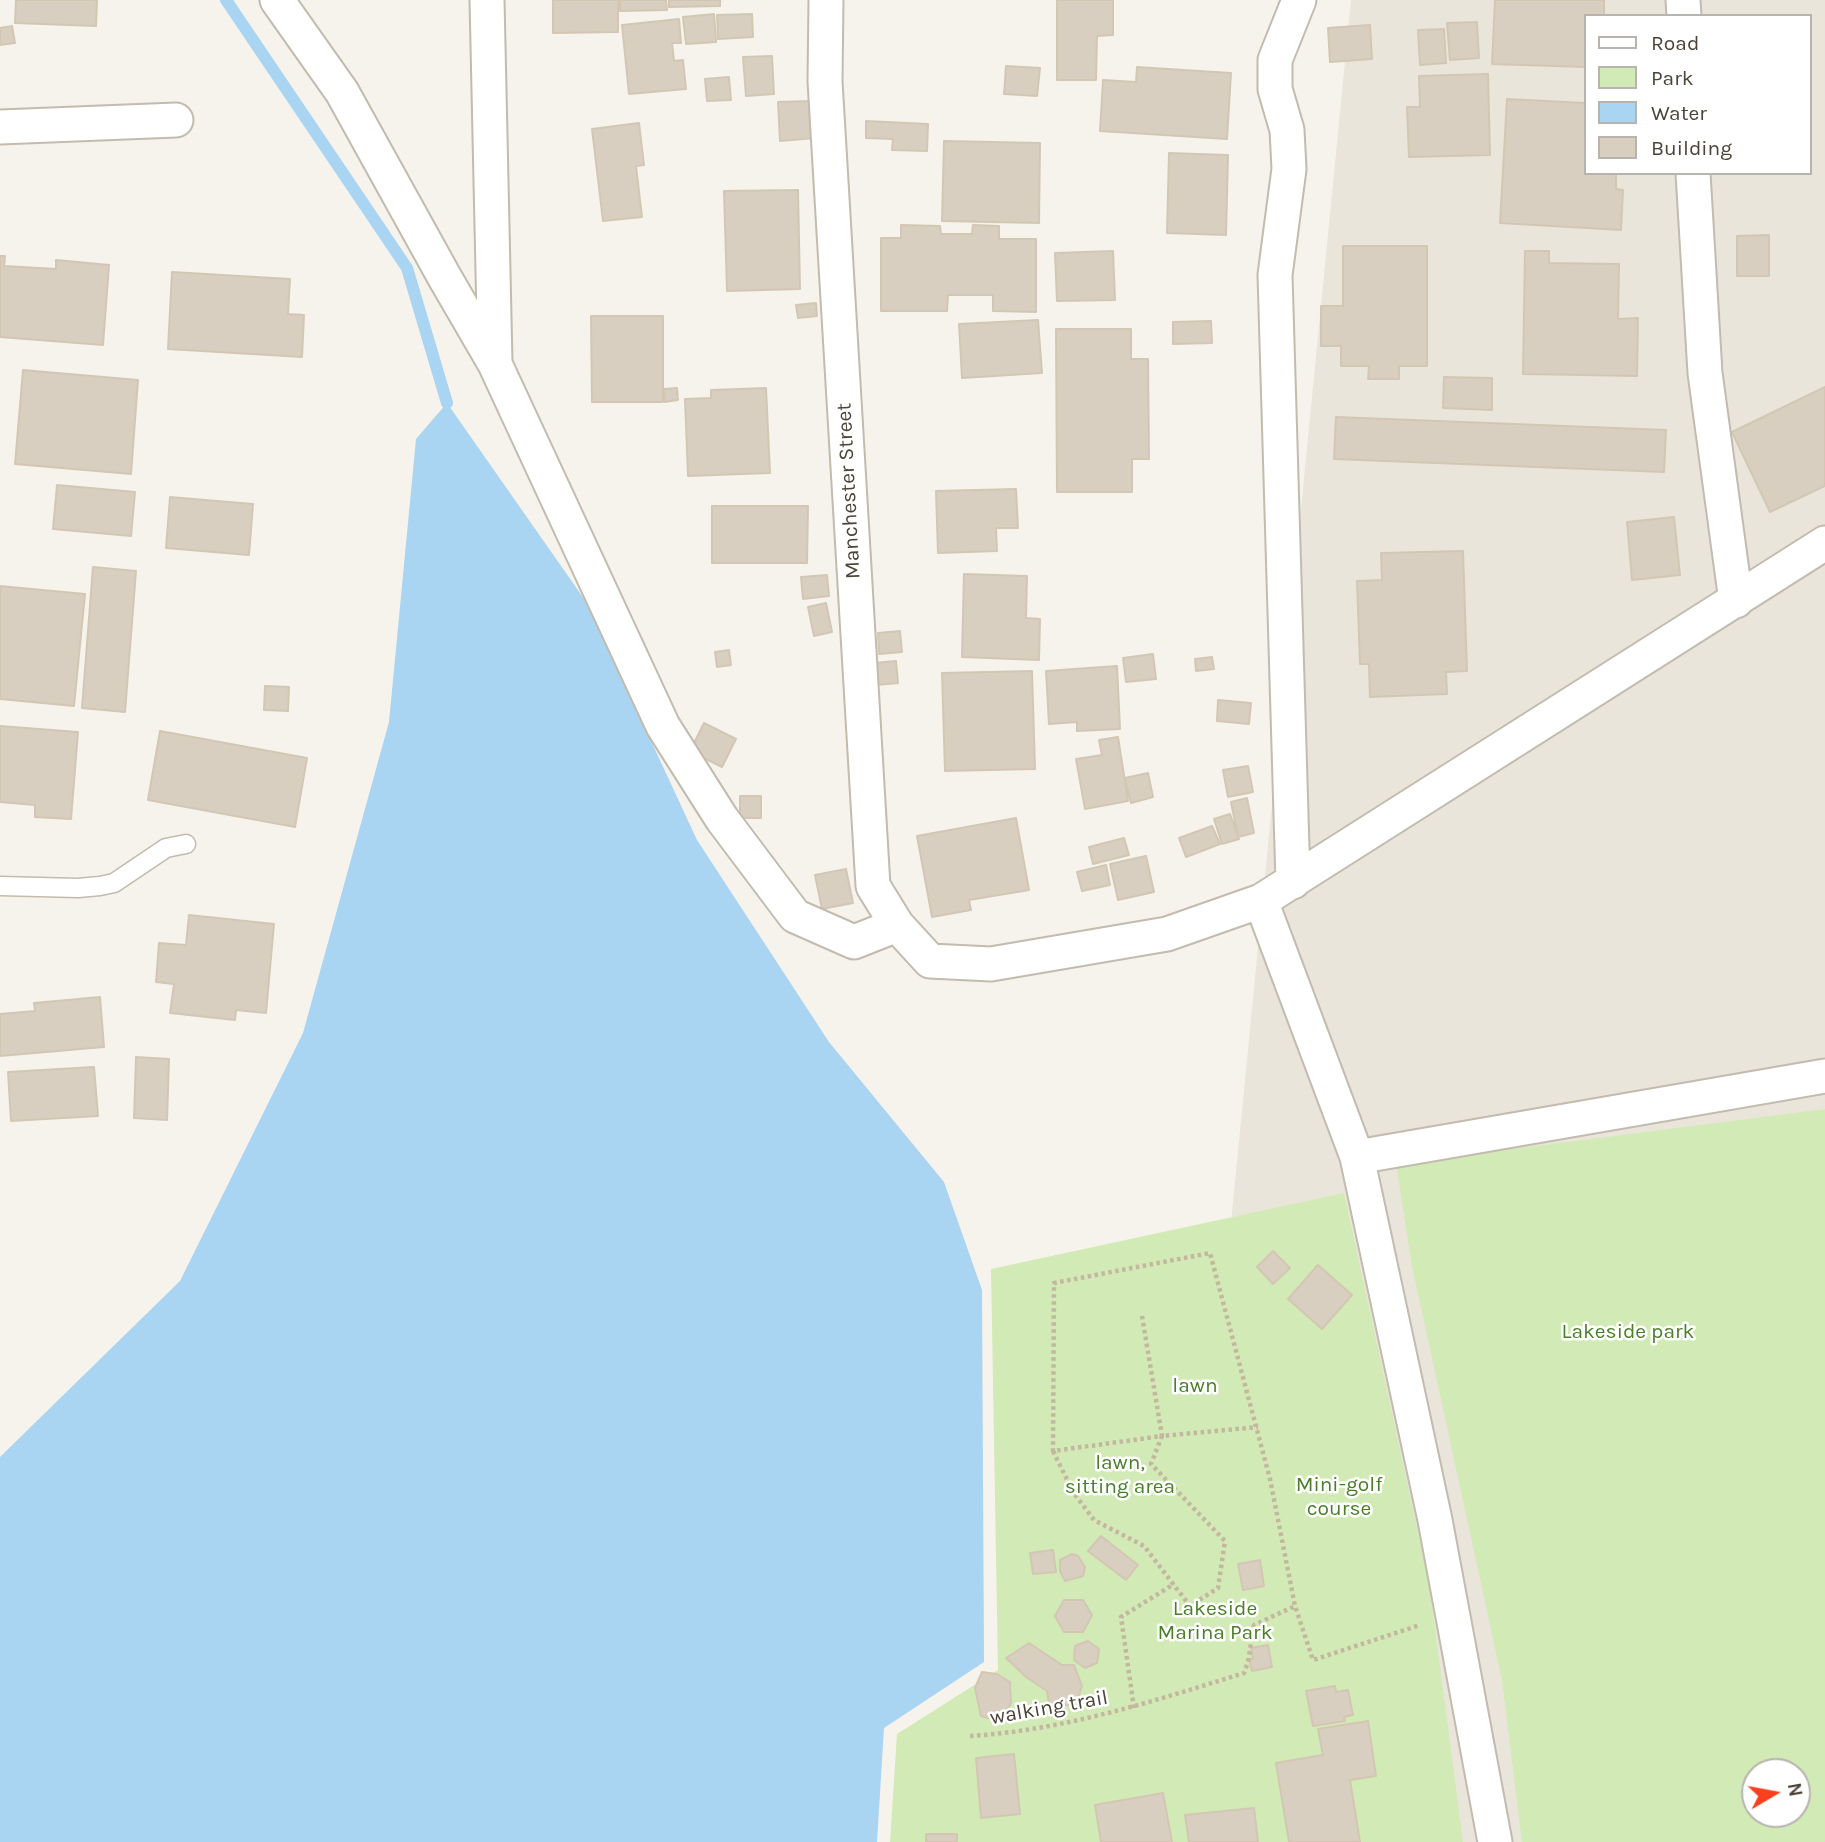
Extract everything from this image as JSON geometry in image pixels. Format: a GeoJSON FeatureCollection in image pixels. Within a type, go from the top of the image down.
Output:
{"type":"FeatureCollection","features":[{"type":"Feature","properties":{"kind":"street"},"geometry":{"type":"LineString","coordinates":[[277,0],[342,92],[495,364],[663,726],[722,819],[795,916],[853,942],[897,925]]}},
{"type":"Feature","properties":{"kind":"street"},"geometry":{"type":"LineString","coordinates":[[487,0],[495,364]]}},
{"type":"Feature","properties":{"kind":"street","name":"Manchester Street"},"geometry":{"type":"LineString","coordinates":[[826,0],[826,95],[873,886],[897,925],[930,961],[991,964],[1167,934],[1261,901]]}},
{"type":"Feature","properties":{"kind":"street"},"geometry":{"type":"LineString","coordinates":[[1293,883],[1275,275],[1289,169],[1287,130],[1275,89],[1275,60],[1299,0]]}},
{"type":"Feature","properties":{"kind":"street"},"geometry":{"type":"LineString","coordinates":[[0,127],[176,120]]}},
{"type":"Feature","properties":{"kind":"street"},"geometry":{"type":"LineString","coordinates":[[1693,175],[1705,373],[1736,600]]}},
{"type":"Feature","properties":{"kind":"street"},"geometry":{"type":"LineString","coordinates":[[1495,1842],[1435,1520],[1357,1157],[1261,901],[1825,543]]}},
{"type":"Feature","properties":{"kind":"street"},"geometry":{"type":"LineString","coordinates":[[1357,1157],[1825,1076]]}},
{"type":"Feature","properties":{"kind":"lane"},"geometry":{"type":"LineString","coordinates":[[0,886],[78,888],[114,883],[166,848],[186,844]]}},
{"type":"Feature","properties":{"kind":"path"},"geometry":{"type":"LineString","coordinates":[[1142,1316],[1162,1436],[1151,1464],[1225,1541],[1218,1588],[1190,1606],[1144,1546],[1094,1520],[1073,1492],[1053,1451],[1054,1283],[1210,1253],[1258,1427],[1295,1606],[1313,1660],[1422,1624]]}},
{"type":"Feature","properties":{"kind":"path"},"geometry":{"type":"LineString","coordinates":[[1053,1451],[1162,1436],[1258,1427]]}},
{"type":"Feature","properties":{"kind":"path","name":"walking trail"},"geometry":{"type":"LineString","coordinates":[[1134,1708],[1121,1617],[1174,1584]]}},
{"type":"Feature","properties":{"kind":"path","name":"walking trail"},"geometry":{"type":"LineString","coordinates":[[970,1736],[1016,1734],[1134,1708],[1244,1673],[1254,1625],[1295,1606]]}},
{"type":"Feature","properties":{"kind":"shaded area"},"geometry":{"type":"Polygon","coordinates":[[[1351,0],[1825,0],[1825,1842],[1343,1842],[1217,1365],[1351,0]]]}},
{"type":"Feature","properties":{"kind":"green space","name":"Lakeside park"},"geometry":{"type":"Polygon","coordinates":[[[1825,1109],[1825,1842],[1522,1842],[1502,1680],[1412,1266],[1396,1164],[1825,1109]]]}},
{"type":"Feature","properties":{"kind":"green space","name":"Lakeside Marina Park"},"geometry":{"type":"Polygon","coordinates":[[[1344,1193],[1429,1583],[1463,1842],[890,1842],[897,1734],[998,1670],[991,1269],[1344,1193]]]}},
{"type":"Feature","properties":{"kind":"water"},"geometry":{"type":"Polygon","coordinates":[[[447,403],[587,603],[697,840],[829,1042],[944,1182],[982,1290],[984,1662],[884,1728],[877,1842],[0,1842],[0,1457],[180,1281],[303,1033],[389,722],[416,439],[447,403]]]}},
{"type":"Feature","properties":{"kind":"building"},"geometry":{"type":"Polygon","coordinates":[[[16,0],[97,0],[96,26],[15,23],[16,0]]]}},
{"type":"Feature","properties":{"kind":"building"},"geometry":{"type":"Polygon","coordinates":[[[553,0],[618,0],[618,32],[553,33],[553,0]]]}},
{"type":"Feature","properties":{"kind":"building"},"geometry":{"type":"Polygon","coordinates":[[[620,0],[666,0],[667,10],[620,11],[620,0]]]}},
{"type":"Feature","properties":{"kind":"building"},"geometry":{"type":"Polygon","coordinates":[[[669,0],[720,0],[720,6],[669,7],[669,0]]]}},
{"type":"Feature","properties":{"kind":"building"},"geometry":{"type":"Polygon","coordinates":[[[1057,0],[1113,0],[1113,35],[1097,36],[1096,80],[1057,80],[1057,0]]]}},
{"type":"Feature","properties":{"kind":"building"},"geometry":{"type":"Polygon","coordinates":[[[1495,0],[1604,0],[1604,14],[1584,14],[1584,67],[1492,64],[1495,0]]]}},
{"type":"Feature","properties":{"kind":"building"},"geometry":{"type":"Polygon","coordinates":[[[714,14],[716,42],[686,44],[683,17],[714,14]]]}},
{"type":"Feature","properties":{"kind":"building"},"geometry":{"type":"Polygon","coordinates":[[[752,14],[753,37],[718,39],[717,15],[752,14]]]}},
{"type":"Feature","properties":{"kind":"building"},"geometry":{"type":"Polygon","coordinates":[[[679,19],[681,43],[672,43],[674,61],[683,60],[686,89],[629,94],[622,25],[679,19]]]}},
{"type":"Feature","properties":{"kind":"building"},"geometry":{"type":"Polygon","coordinates":[[[1477,22],[1479,58],[1450,60],[1447,23],[1477,22]]]}},
{"type":"Feature","properties":{"kind":"building"},"geometry":{"type":"Polygon","coordinates":[[[1370,25],[1372,59],[1330,62],[1328,28],[1370,25]]]}},
{"type":"Feature","properties":{"kind":"building"},"geometry":{"type":"Polygon","coordinates":[[[12,26],[15,43],[0,45],[0,28],[12,26]]]}},
{"type":"Feature","properties":{"kind":"building"},"geometry":{"type":"Polygon","coordinates":[[[1444,29],[1446,63],[1420,65],[1418,30],[1444,29]]]}},
{"type":"Feature","properties":{"kind":"building"},"geometry":{"type":"Polygon","coordinates":[[[772,56],[774,94],[746,96],[743,57],[772,56]]]}},
{"type":"Feature","properties":{"kind":"building"},"geometry":{"type":"Polygon","coordinates":[[[1006,66],[1040,68],[1037,96],[1004,94],[1006,66]]]}},
{"type":"Feature","properties":{"kind":"building"},"geometry":{"type":"Polygon","coordinates":[[[1137,67],[1231,73],[1227,139],[1100,131],[1103,80],[1136,82],[1137,67]]]}},
{"type":"Feature","properties":{"kind":"building"},"geometry":{"type":"Polygon","coordinates":[[[1488,74],[1490,155],[1409,157],[1407,107],[1420,107],[1419,76],[1488,74]]]}},
{"type":"Feature","properties":{"kind":"building"},"geometry":{"type":"Polygon","coordinates":[[[729,77],[731,100],[707,101],[705,79],[729,77]]]}},
{"type":"Feature","properties":{"kind":"building"},"geometry":{"type":"Polygon","coordinates":[[[1507,99],[1584,103],[1584,175],[1616,175],[1616,189],[1623,190],[1621,230],[1500,223],[1507,99]]]}},
{"type":"Feature","properties":{"kind":"building"},"geometry":{"type":"Polygon","coordinates":[[[813,101],[815,138],[780,141],[778,102],[813,101]]]}},
{"type":"Feature","properties":{"kind":"building"},"geometry":{"type":"Polygon","coordinates":[[[866,121],[928,124],[927,151],[892,150],[893,139],[866,138],[866,121]]]}},
{"type":"Feature","properties":{"kind":"building"},"geometry":{"type":"Polygon","coordinates":[[[639,123],[644,165],[636,166],[642,217],[603,221],[592,129],[639,123]]]}},
{"type":"Feature","properties":{"kind":"building"},"geometry":{"type":"Polygon","coordinates":[[[944,141],[1040,143],[1039,223],[942,221],[944,141]]]}},
{"type":"Feature","properties":{"kind":"building"},"geometry":{"type":"Polygon","coordinates":[[[1169,153],[1228,155],[1226,235],[1167,233],[1169,153]]]}},
{"type":"Feature","properties":{"kind":"building"},"geometry":{"type":"Polygon","coordinates":[[[798,190],[800,289],[727,291],[724,191],[798,190]]]}},
{"type":"Feature","properties":{"kind":"building"},"geometry":{"type":"Polygon","coordinates":[[[901,225],[940,226],[941,234],[972,234],[973,225],[999,226],[999,239],[1036,239],[1036,312],[993,311],[993,295],[948,295],[947,311],[881,311],[881,238],[901,238],[901,225]]]}},
{"type":"Feature","properties":{"kind":"building"},"geometry":{"type":"Polygon","coordinates":[[[1769,235],[1769,276],[1737,276],[1737,236],[1769,235]]]}},
{"type":"Feature","properties":{"kind":"building"},"geometry":{"type":"Polygon","coordinates":[[[1343,246],[1427,246],[1427,366],[1399,366],[1399,379],[1368,379],[1369,366],[1341,366],[1341,346],[1321,346],[1321,306],[1343,306],[1343,246]]]}},
{"type":"Feature","properties":{"kind":"building"},"geometry":{"type":"Polygon","coordinates":[[[1113,251],[1115,300],[1057,301],[1055,253],[1113,251]]]}},
{"type":"Feature","properties":{"kind":"building"},"geometry":{"type":"Polygon","coordinates":[[[1525,251],[1549,251],[1549,263],[1619,264],[1618,319],[1638,318],[1637,376],[1523,374],[1525,251]]]}},
{"type":"Feature","properties":{"kind":"building"},"geometry":{"type":"Polygon","coordinates":[[[0,256],[5,256],[4,266],[56,269],[56,260],[109,265],[103,345],[0,337],[0,256]]]}},
{"type":"Feature","properties":{"kind":"building"},"geometry":{"type":"Polygon","coordinates":[[[172,272],[290,279],[288,314],[304,315],[302,357],[168,349],[172,272]]]}},
{"type":"Feature","properties":{"kind":"building"},"geometry":{"type":"Polygon","coordinates":[[[816,303],[817,316],[798,318],[796,305],[816,303]]]}},
{"type":"Feature","properties":{"kind":"building"},"geometry":{"type":"Polygon","coordinates":[[[591,316],[663,316],[663,402],[592,402],[591,316]]]}},
{"type":"Feature","properties":{"kind":"building"},"geometry":{"type":"Polygon","coordinates":[[[1038,320],[1042,373],[962,378],[959,324],[1038,320]]]}},
{"type":"Feature","properties":{"kind":"building"},"geometry":{"type":"Polygon","coordinates":[[[1211,321],[1212,343],[1173,344],[1173,322],[1211,321]]]}},
{"type":"Feature","properties":{"kind":"building"},"geometry":{"type":"Polygon","coordinates":[[[1056,329],[1131,329],[1131,359],[1148,359],[1149,459],[1132,459],[1132,492],[1057,492],[1056,329]]]}},
{"type":"Feature","properties":{"kind":"building"},"geometry":{"type":"Polygon","coordinates":[[[23,370],[138,380],[131,474],[15,464],[23,370]]]}},
{"type":"Feature","properties":{"kind":"building"},"geometry":{"type":"Polygon","coordinates":[[[1444,377],[1492,378],[1492,410],[1443,408],[1444,377]]]}},
{"type":"Feature","properties":{"kind":"building"},"geometry":{"type":"Polygon","coordinates":[[[1825,387],[1825,486],[1770,512],[1732,432],[1825,387]]]}},
{"type":"Feature","properties":{"kind":"building"},"geometry":{"type":"Polygon","coordinates":[[[677,388],[678,400],[665,402],[664,389],[677,388]]]}},
{"type":"Feature","properties":{"kind":"building"},"geometry":{"type":"Polygon","coordinates":[[[766,388],[770,473],[688,476],[685,399],[711,398],[711,390],[766,388]]]}},
{"type":"Feature","properties":{"kind":"building"},"geometry":{"type":"Polygon","coordinates":[[[1336,417],[1666,430],[1664,472],[1334,459],[1336,417]]]}},
{"type":"Feature","properties":{"kind":"building"},"geometry":{"type":"Polygon","coordinates":[[[57,485],[135,492],[131,536],[53,529],[57,485]]]}},
{"type":"Feature","properties":{"kind":"building"},"geometry":{"type":"Polygon","coordinates":[[[1016,489],[1018,528],[996,528],[997,551],[938,553],[936,491],[1016,489]]]}},
{"type":"Feature","properties":{"kind":"building"},"geometry":{"type":"Polygon","coordinates":[[[170,497],[253,504],[249,555],[166,548],[170,497]]]}},
{"type":"Feature","properties":{"kind":"building"},"geometry":{"type":"Polygon","coordinates":[[[712,506],[808,506],[807,563],[712,563],[712,506]]]}},
{"type":"Feature","properties":{"kind":"building"},"geometry":{"type":"Polygon","coordinates":[[[1674,517],[1680,575],[1632,580],[1627,522],[1674,517]]]}},
{"type":"Feature","properties":{"kind":"building"},"geometry":{"type":"Polygon","coordinates":[[[1463,551],[1467,671],[1446,672],[1447,694],[1370,697],[1369,664],[1360,664],[1357,581],[1382,580],[1381,553],[1463,551]]]}},
{"type":"Feature","properties":{"kind":"building"},"geometry":{"type":"Polygon","coordinates":[[[93,567],[136,571],[125,712],[82,708],[93,567]]]}},
{"type":"Feature","properties":{"kind":"building"},"geometry":{"type":"Polygon","coordinates":[[[964,574],[1027,576],[1026,618],[1040,619],[1039,660],[962,657],[964,574]]]}},
{"type":"Feature","properties":{"kind":"building"},"geometry":{"type":"Polygon","coordinates":[[[827,575],[829,596],[803,599],[801,577],[827,575]]]}},
{"type":"Feature","properties":{"kind":"building"},"geometry":{"type":"Polygon","coordinates":[[[0,586],[85,594],[74,706],[0,699],[0,586]]]}},
{"type":"Feature","properties":{"kind":"building"},"geometry":{"type":"Polygon","coordinates":[[[826,603],[832,632],[814,636],[808,607],[826,603]]]}},
{"type":"Feature","properties":{"kind":"building"},"geometry":{"type":"Polygon","coordinates":[[[900,631],[902,652],[879,654],[878,633],[900,631]]]}},
{"type":"Feature","properties":{"kind":"building"},"geometry":{"type":"Polygon","coordinates":[[[729,650],[731,665],[717,667],[715,652],[729,650]]]}},
{"type":"Feature","properties":{"kind":"building"},"geometry":{"type":"Polygon","coordinates":[[[1153,654],[1156,679],[1126,682],[1123,658],[1153,654]]]}},
{"type":"Feature","properties":{"kind":"building"},"geometry":{"type":"Polygon","coordinates":[[[1212,657],[1214,669],[1196,671],[1195,659],[1212,657]]]}},
{"type":"Feature","properties":{"kind":"building"},"geometry":{"type":"Polygon","coordinates":[[[896,661],[898,683],[876,685],[874,663],[896,661]]]}},
{"type":"Feature","properties":{"kind":"building"},"geometry":{"type":"Polygon","coordinates":[[[1117,666],[1120,729],[1077,731],[1077,722],[1049,724],[1046,671],[1117,666]]]}},
{"type":"Feature","properties":{"kind":"building"},"geometry":{"type":"Polygon","coordinates":[[[1032,671],[1035,769],[945,771],[942,673],[1032,671]]]}},
{"type":"Feature","properties":{"kind":"building"},"geometry":{"type":"Polygon","coordinates":[[[265,686],[289,687],[288,711],[264,710],[265,686]]]}},
{"type":"Feature","properties":{"kind":"building"},"geometry":{"type":"Polygon","coordinates":[[[1218,700],[1251,703],[1249,724],[1217,721],[1218,700]]]}},
{"type":"Feature","properties":{"kind":"building"},"geometry":{"type":"Polygon","coordinates":[[[704,723],[736,739],[722,767],[690,751],[704,723]]]}},
{"type":"Feature","properties":{"kind":"building"},"geometry":{"type":"Polygon","coordinates":[[[0,726],[78,732],[71,819],[35,817],[35,805],[0,802],[0,726]]]}},
{"type":"Feature","properties":{"kind":"building"},"geometry":{"type":"Polygon","coordinates":[[[160,731],[307,758],[295,827],[148,800],[160,731]]]}},
{"type":"Feature","properties":{"kind":"building"},"geometry":{"type":"Polygon","coordinates":[[[1118,737],[1128,801],[1085,809],[1076,759],[1102,755],[1099,740],[1118,737]]]}},
{"type":"Feature","properties":{"kind":"building"},"geometry":{"type":"Polygon","coordinates":[[[1248,766],[1253,792],[1228,797],[1223,770],[1248,766]]]}},
{"type":"Feature","properties":{"kind":"building"},"geometry":{"type":"Polygon","coordinates":[[[1148,773],[1153,797],[1131,803],[1125,778],[1148,773]]]}},
{"type":"Feature","properties":{"kind":"building"},"geometry":{"type":"Polygon","coordinates":[[[740,796],[761,796],[761,818],[740,818],[740,796]]]}},
{"type":"Feature","properties":{"kind":"building"},"geometry":{"type":"Polygon","coordinates":[[[1247,798],[1254,833],[1238,837],[1231,802],[1247,798]]]}},
{"type":"Feature","properties":{"kind":"building"},"geometry":{"type":"Polygon","coordinates":[[[1230,814],[1239,839],[1222,844],[1214,819],[1230,814]]]}},
{"type":"Feature","properties":{"kind":"building"},"geometry":{"type":"Polygon","coordinates":[[[1016,818],[1029,890],[969,900],[971,910],[932,917],[917,836],[1016,818]]]}},
{"type":"Feature","properties":{"kind":"building"},"geometry":{"type":"Polygon","coordinates":[[[1212,826],[1220,844],[1186,857],[1179,838],[1212,826]]]}},
{"type":"Feature","properties":{"kind":"building"},"geometry":{"type":"Polygon","coordinates":[[[1124,838],[1129,855],[1093,864],[1089,847],[1124,838]]]}},
{"type":"Feature","properties":{"kind":"building"},"geometry":{"type":"Polygon","coordinates":[[[1146,856],[1154,892],[1118,900],[1110,864],[1146,856]]]}},
{"type":"Feature","properties":{"kind":"building"},"geometry":{"type":"Polygon","coordinates":[[[1106,865],[1110,885],[1082,891],[1077,872],[1106,865]]]}},
{"type":"Feature","properties":{"kind":"building"},"geometry":{"type":"Polygon","coordinates":[[[846,869],[853,903],[822,909],[815,875],[846,869]]]}},
{"type":"Feature","properties":{"kind":"building"},"geometry":{"type":"Polygon","coordinates":[[[189,915],[274,924],[266,1013],[236,1010],[235,1020],[170,1013],[174,984],[156,982],[159,943],[186,945],[189,915]]]}},
{"type":"Feature","properties":{"kind":"building"},"geometry":{"type":"Polygon","coordinates":[[[100,997],[104,1047],[0,1056],[0,1014],[35,1011],[34,1003],[100,997]]]}},
{"type":"Feature","properties":{"kind":"building"},"geometry":{"type":"Polygon","coordinates":[[[136,1057],[169,1059],[167,1120],[134,1118],[136,1057]]]}},
{"type":"Feature","properties":{"kind":"building"},"geometry":{"type":"Polygon","coordinates":[[[94,1067],[98,1116],[11,1121],[8,1072],[94,1067]]]}},
{"type":"Feature","properties":{"kind":"building"},"geometry":{"type":"Polygon","coordinates":[[[1273,1251],[1290,1268],[1273,1284],[1257,1267],[1273,1251]]]}},
{"type":"Feature","properties":{"kind":"building"},"geometry":{"type":"Polygon","coordinates":[[[1318,1265],[1352,1295],[1322,1329],[1288,1299],[1318,1265]]]}},
{"type":"Feature","properties":{"kind":"building"},"geometry":{"type":"Polygon","coordinates":[[[1101,1536],[1138,1565],[1126,1580],[1088,1551],[1101,1536]]]}},
{"type":"Feature","properties":{"kind":"building"},"geometry":{"type":"Polygon","coordinates":[[[1053,1550],[1056,1572],[1033,1574],[1030,1553],[1053,1550]]]}},
{"type":"Feature","properties":{"kind":"building"},"geometry":{"type":"Polygon","coordinates":[[[1072,1554],[1078,1556],[1085,1567],[1083,1576],[1065,1581],[1060,1571],[1060,1560],[1072,1554]]]}},
{"type":"Feature","properties":{"kind":"building"},"geometry":{"type":"Polygon","coordinates":[[[1260,1560],[1264,1586],[1243,1590],[1238,1564],[1260,1560]]]}},
{"type":"Feature","properties":{"kind":"building"},"geometry":{"type":"Polygon","coordinates":[[[1064,1600],[1083,1600],[1092,1615],[1083,1632],[1064,1632],[1055,1616],[1064,1600]]]}},
{"type":"Feature","properties":{"kind":"building"},"geometry":{"type":"Polygon","coordinates":[[[1088,1641],[1099,1649],[1097,1663],[1085,1668],[1074,1660],[1075,1646],[1088,1641]]]}},
{"type":"Feature","properties":{"kind":"building"},"geometry":{"type":"Polygon","coordinates":[[[1029,1643],[1062,1665],[1074,1665],[1082,1686],[1075,1706],[1049,1703],[1047,1691],[1026,1677],[1006,1658],[1029,1643]]]}},
{"type":"Feature","properties":{"kind":"building"},"geometry":{"type":"Polygon","coordinates":[[[1268,1645],[1272,1667],[1252,1671],[1249,1659],[1253,1659],[1251,1648],[1268,1645]]]}},
{"type":"Feature","properties":{"kind":"building"},"geometry":{"type":"Polygon","coordinates":[[[982,1672],[997,1674],[1010,1682],[1011,1704],[995,1720],[981,1716],[975,1688],[982,1672]]]}},
{"type":"Feature","properties":{"kind":"building"},"geometry":{"type":"Polygon","coordinates":[[[1335,1686],[1336,1692],[1348,1690],[1353,1715],[1344,1717],[1345,1721],[1313,1726],[1306,1691],[1335,1686]]]}},
{"type":"Feature","properties":{"kind":"building"},"geometry":{"type":"Polygon","coordinates":[[[1368,1721],[1376,1776],[1350,1780],[1360,1842],[1289,1842],[1276,1763],[1323,1755],[1318,1729],[1368,1721]]]}},
{"type":"Feature","properties":{"kind":"building"},"geometry":{"type":"Polygon","coordinates":[[[1014,1754],[1020,1814],[981,1818],[976,1758],[1014,1754]]]}},
{"type":"Feature","properties":{"kind":"building"},"geometry":{"type":"Polygon","coordinates":[[[1163,1793],[1172,1842],[1101,1842],[1095,1805],[1163,1793]]]}},
{"type":"Feature","properties":{"kind":"building"},"geometry":{"type":"Polygon","coordinates":[[[1254,1808],[1258,1842],[1189,1842],[1185,1815],[1254,1808]]]}},
{"type":"Feature","properties":{"kind":"building"},"geometry":{"type":"Polygon","coordinates":[[[926,1834],[957,1834],[957,1842],[926,1842],[926,1834]]]}},
{"type":"Feature","properties":{"kind":"waterway"},"geometry":{"type":"LineString","coordinates":[[226,0],[407,268],[447,403]]}},
{"type":"Feature","properties":{"kind":"park label","name":"lawn"},"geometry":{"type":"Point","coordinates":[1195,1386]}},
{"type":"Feature","properties":{"kind":"park label","name":"lawn, sitting area"},"geometry":{"type":"Point","coordinates":[1120,1475]}},
{"type":"Feature","properties":{"kind":"park label","name":"Mini-golf course"},"geometry":{"type":"Point","coordinates":[1339,1497]}}]}
